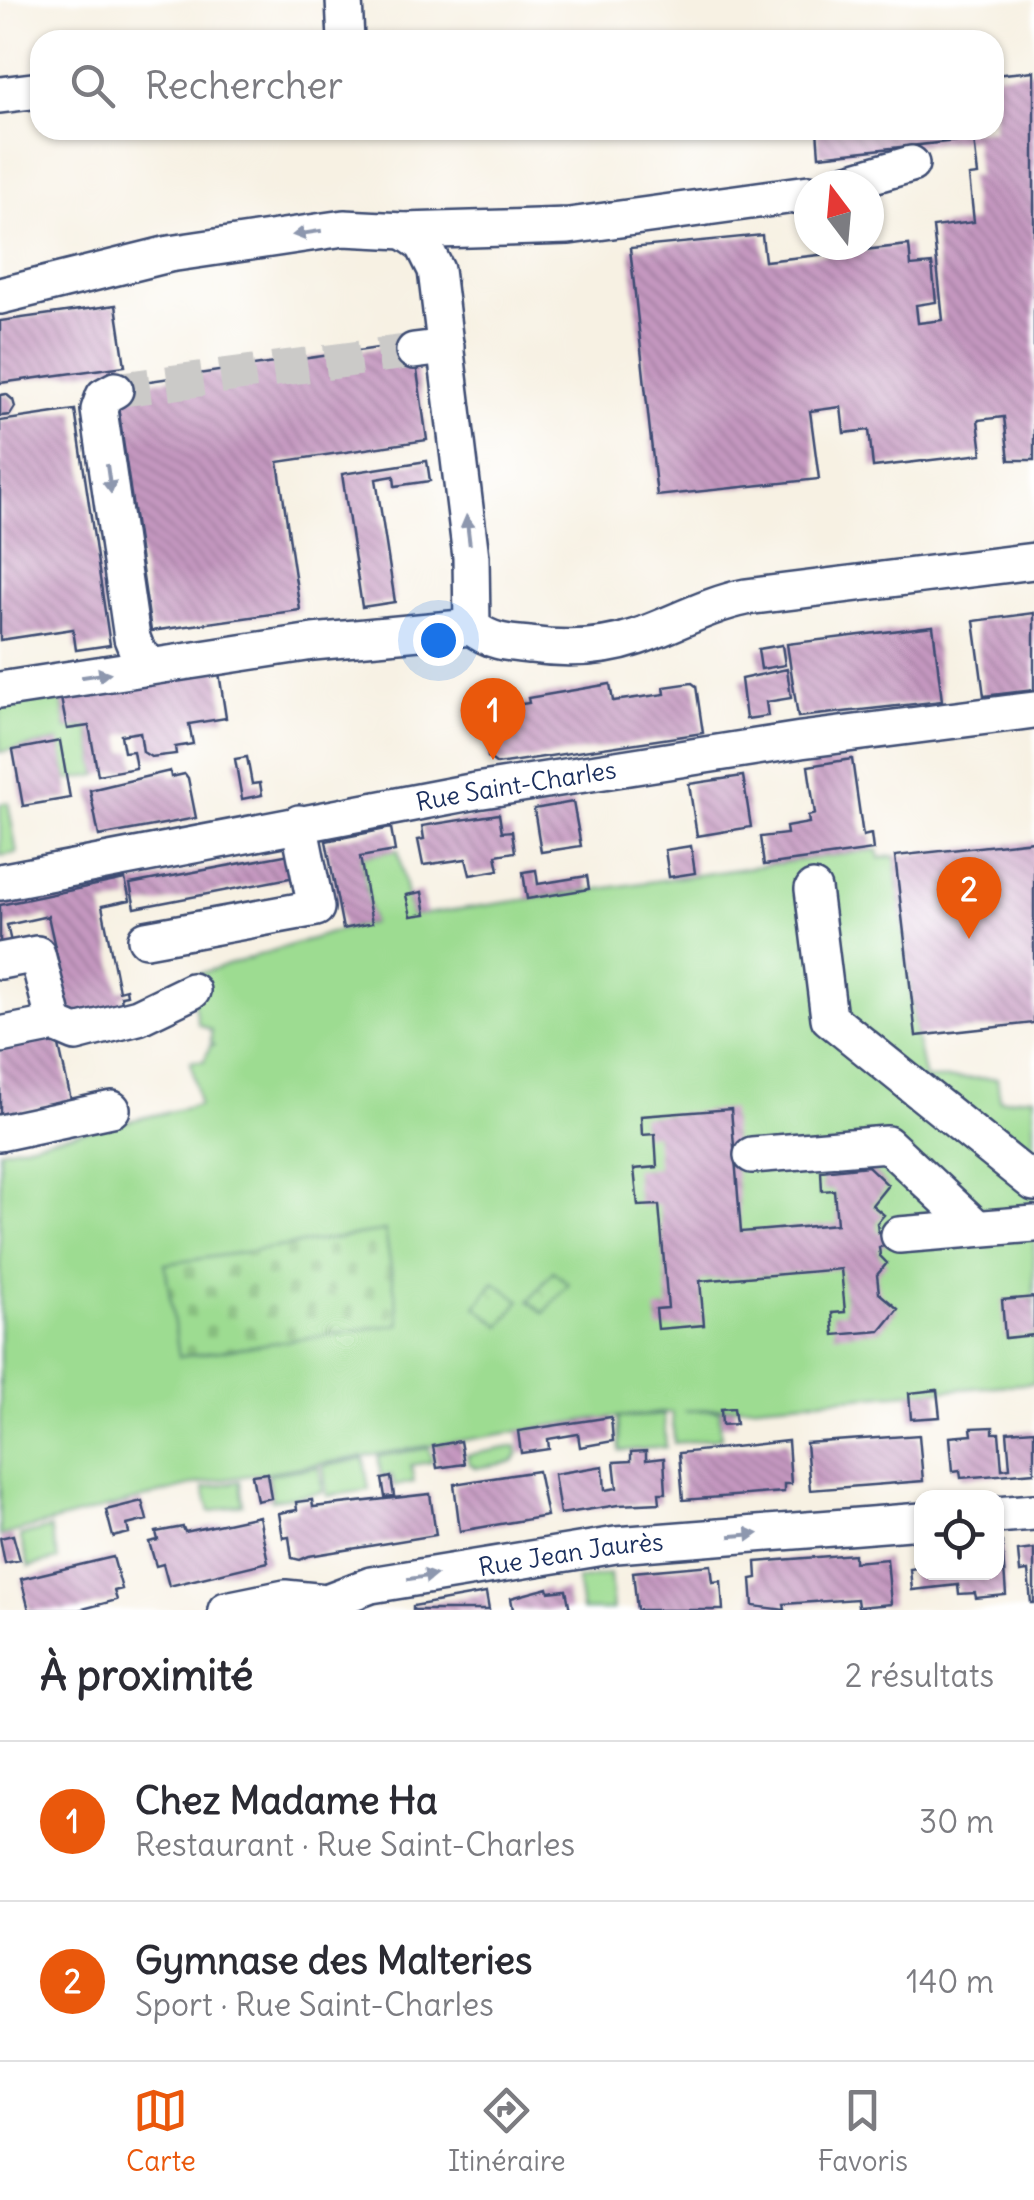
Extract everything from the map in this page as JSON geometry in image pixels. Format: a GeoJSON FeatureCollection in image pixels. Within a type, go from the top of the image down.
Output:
{"type":"FeatureCollection","features":[{"type":"Feature","properties":{"kind":"street"},"geometry":{"type":"LineString","coordinates":[[344,0],[346,30]]}},
{"type":"Feature","properties":{"kind":"street"},"geometry":{"type":"LineString","coordinates":[[0,95],[30,91]]}},
{"type":"Feature","properties":{"kind":"street"},"geometry":{"type":"LineString","coordinates":[[884,172],[911,164]]}},
{"type":"Feature","properties":{"kind":"street"},"geometry":{"type":"LineString","coordinates":[[0,296],[169,254],[344,228],[404,232],[569,226],[794,195]]}},
{"type":"Feature","properties":{"kind":"street"},"geometry":{"type":"LineString","coordinates":[[404,232],[422,244],[436,270],[430,349],[471,558],[472,627]]}},
{"type":"Feature","properties":{"kind":"street"},"geometry":{"type":"LineString","coordinates":[[115,390],[104,396],[99,410],[132,638],[138,653],[152,666]]}},
{"type":"Feature","properties":{"kind":"street"},"geometry":{"type":"LineString","coordinates":[[0,690],[312,642],[472,627],[486,638],[575,649],[634,638],[714,604],[746,597],[1034,561]]}},
{"type":"Feature","properties":{"kind":"street","name":"Rue Saint-Charles"},"geometry":{"type":"LineString","coordinates":[[0,882],[299,822],[783,743],[1034,710]]}},
{"type":"Feature","properties":{"kind":"street"},"geometry":{"type":"LineString","coordinates":[[146,939],[316,908],[299,822]]}},
{"type":"Feature","properties":{"kind":"street"},"geometry":{"type":"LineString","coordinates":[[813,889],[830,1018],[1034,1183]]}},
{"type":"Feature","properties":{"kind":"street"},"geometry":{"type":"LineString","coordinates":[[0,961],[38,954],[55,1024]]}},
{"type":"Feature","properties":{"kind":"street"},"geometry":{"type":"LineString","coordinates":[[0,1035],[55,1024],[76,1033],[138,1018],[192,991]]}},
{"type":"Feature","properties":{"kind":"street"},"geometry":{"type":"LineString","coordinates":[[0,1133],[112,1110]]}},
{"type":"Feature","properties":{"kind":"street"},"geometry":{"type":"LineString","coordinates":[[752,1154],[887,1144],[977,1228]]}},
{"type":"Feature","properties":{"kind":"street"},"geometry":{"type":"LineString","coordinates":[[899,1235],[1034,1224]]}},
{"type":"Feature","properties":{"kind":"street"},"geometry":{"type":"LineString","coordinates":[[1004,1514],[1034,1512]]}},
{"type":"Feature","properties":{"kind":"street","name":"Rue Jean Jaurès"},"geometry":{"type":"LineString","coordinates":[[226,1610],[286,1598],[326,1602],[371,1585],[616,1546],[914,1522]]}},
{"type":"Feature","properties":{"kind":"green space"},"geometry":{"type":"Polygon","coordinates":[[[60,693],[67,729],[89,726],[98,775],[67,780],[59,741],[0,752],[0,706],[60,693]]]}},
{"type":"Feature","properties":{"kind":"green space"},"geometry":{"type":"Polygon","coordinates":[[[8,802],[17,853],[0,856],[0,804],[8,802]]]}},
{"type":"Feature","properties":{"kind":"green space"},"geometry":{"type":"Polygon","coordinates":[[[398,850],[411,916],[865,851],[878,850],[880,858],[895,856],[916,1036],[925,1079],[997,1078],[1000,1100],[1034,1096],[1034,1383],[683,1411],[719,1410],[721,1438],[674,1443],[672,1412],[593,1419],[196,1484],[0,1536],[0,1150],[199,1105],[191,1061],[204,1061],[214,1045],[211,1030],[198,1024],[188,977],[372,923],[360,857],[398,850]]]}},
{"type":"Feature","properties":{"kind":"green space"},"geometry":{"type":"Polygon","coordinates":[[[385,1231],[400,1324],[179,1357],[165,1264],[385,1231]]]}},
{"type":"Feature","properties":{"kind":"green space"},"geometry":{"type":"Polygon","coordinates":[[[553,1271],[569,1284],[544,1313],[529,1301],[553,1271]]]}},
{"type":"Feature","properties":{"kind":"green space"},"geometry":{"type":"Polygon","coordinates":[[[494,1282],[520,1300],[501,1326],[476,1307],[494,1282]]]}},
{"type":"Feature","properties":{"kind":"green space"},"geometry":{"type":"Polygon","coordinates":[[[664,1415],[666,1447],[620,1451],[618,1418],[664,1415]]]}},
{"type":"Feature","properties":{"kind":"green space"},"geometry":{"type":"Polygon","coordinates":[[[517,1446],[518,1455],[513,1462],[476,1468],[469,1463],[467,1455],[517,1446]]]}},
{"type":"Feature","properties":{"kind":"green space"},"geometry":{"type":"Polygon","coordinates":[[[429,1448],[432,1462],[411,1465],[414,1482],[395,1486],[392,1475],[381,1476],[378,1456],[429,1448]]]}},
{"type":"Feature","properties":{"kind":"green space"},"geometry":{"type":"Polygon","coordinates":[[[364,1459],[369,1490],[327,1496],[323,1466],[364,1459]]]}},
{"type":"Feature","properties":{"kind":"green space"},"geometry":{"type":"Polygon","coordinates":[[[319,1467],[323,1492],[272,1500],[268,1474],[319,1467]]]}},
{"type":"Feature","properties":{"kind":"green space"},"geometry":{"type":"Polygon","coordinates":[[[240,1481],[243,1504],[210,1512],[204,1488],[240,1481]]]}},
{"type":"Feature","properties":{"kind":"green space"},"geometry":{"type":"Polygon","coordinates":[[[50,1528],[58,1559],[29,1567],[20,1536],[50,1528]]]}},
{"type":"Feature","properties":{"kind":"green space"},"geometry":{"type":"Polygon","coordinates":[[[610,1574],[613,1610],[582,1610],[577,1580],[610,1574]]]}},
{"type":"Feature","properties":{"kind":"building"},"geometry":{"type":"Polygon","coordinates":[[[1034,71],[1034,460],[1009,460],[1004,417],[978,420],[982,454],[873,467],[869,430],[844,433],[841,407],[810,411],[819,479],[657,496],[630,248],[762,235],[765,261],[884,260],[884,248],[909,245],[911,266],[932,264],[936,302],[916,305],[918,323],[943,320],[933,227],[974,222],[969,176],[978,175],[974,140],[1004,140],[1004,74],[1034,71]]]}},
{"type":"Feature","properties":{"kind":"building"},"geometry":{"type":"Polygon","coordinates":[[[818,140],[965,140],[819,156],[818,140]]]}},
{"type":"Feature","properties":{"kind":"building"},"geometry":{"type":"Polygon","coordinates":[[[116,305],[125,366],[0,383],[0,321],[116,305]]]}},
{"type":"Feature","properties":{"kind":"building"},"geometry":{"type":"Polygon","coordinates":[[[413,343],[427,440],[278,462],[300,610],[151,631],[115,386],[413,343]]]}},
{"type":"Feature","properties":{"kind":"building"},"geometry":{"type":"Polygon","coordinates":[[[6,394],[15,407],[10,415],[0,416],[0,395],[6,394]]]}},
{"type":"Feature","properties":{"kind":"building"},"geometry":{"type":"Polygon","coordinates":[[[75,410],[110,645],[76,650],[73,629],[0,640],[0,421],[75,410]]]}},
{"type":"Feature","properties":{"kind":"building"},"geometry":{"type":"Polygon","coordinates":[[[427,461],[430,481],[395,486],[394,476],[376,479],[395,602],[362,607],[342,474],[427,461]]]}},
{"type":"Feature","properties":{"kind":"building"},"geometry":{"type":"Polygon","coordinates":[[[1034,613],[1034,690],[984,696],[974,621],[1034,613]]]}},
{"type":"Feature","properties":{"kind":"building"},"geometry":{"type":"Polygon","coordinates":[[[933,626],[942,701],[798,717],[787,644],[933,626]]]}},
{"type":"Feature","properties":{"kind":"building"},"geometry":{"type":"Polygon","coordinates":[[[782,645],[785,665],[761,669],[758,649],[782,645]]]}},
{"type":"Feature","properties":{"kind":"building"},"geometry":{"type":"Polygon","coordinates":[[[218,666],[226,718],[189,724],[193,744],[175,747],[176,754],[151,757],[143,752],[140,732],[121,735],[124,752],[133,751],[136,768],[98,775],[89,726],[67,729],[60,693],[218,666]]]}},
{"type":"Feature","properties":{"kind":"building"},"geometry":{"type":"Polygon","coordinates":[[[787,669],[791,698],[766,702],[768,716],[746,719],[741,679],[787,669]]]}},
{"type":"Feature","properties":{"kind":"building"},"geometry":{"type":"Polygon","coordinates":[[[692,683],[696,686],[703,733],[497,764],[488,757],[485,709],[610,684],[613,701],[665,694],[664,687],[692,683]]]}},
{"type":"Feature","properties":{"kind":"building"},"geometry":{"type":"Polygon","coordinates":[[[60,741],[70,798],[23,806],[13,750],[60,741]]]}},
{"type":"Feature","properties":{"kind":"building"},"geometry":{"type":"Polygon","coordinates":[[[247,757],[252,784],[260,783],[262,795],[242,799],[235,759],[247,757]]]}},
{"type":"Feature","properties":{"kind":"building"},"geometry":{"type":"Polygon","coordinates":[[[852,759],[863,836],[871,834],[873,850],[764,865],[760,837],[787,834],[786,827],[809,823],[808,816],[815,814],[808,766],[852,759]]]}},
{"type":"Feature","properties":{"kind":"building"},"geometry":{"type":"Polygon","coordinates":[[[170,771],[171,777],[185,774],[188,778],[196,818],[99,836],[90,790],[170,771]]]}},
{"type":"Feature","properties":{"kind":"building"},"geometry":{"type":"Polygon","coordinates":[[[743,776],[751,827],[697,836],[689,784],[743,776]]]}},
{"type":"Feature","properties":{"kind":"building"},"geometry":{"type":"Polygon","coordinates":[[[573,802],[581,846],[541,852],[534,809],[573,802]]]}},
{"type":"Feature","properties":{"kind":"building"},"geometry":{"type":"Polygon","coordinates":[[[499,814],[502,832],[512,831],[515,852],[496,855],[499,870],[470,875],[466,859],[423,865],[418,840],[424,839],[422,826],[499,814]]]}},
{"type":"Feature","properties":{"kind":"building"},"geometry":{"type":"Polygon","coordinates":[[[391,828],[395,851],[360,857],[372,923],[343,929],[326,841],[391,828]]]}},
{"type":"Feature","properties":{"kind":"building"},"geometry":{"type":"Polygon","coordinates":[[[1034,841],[1034,1023],[916,1036],[895,856],[1034,841]]]}},
{"type":"Feature","properties":{"kind":"building"},"geometry":{"type":"Polygon","coordinates":[[[691,846],[695,873],[669,877],[665,850],[691,846]]]}},
{"type":"Feature","properties":{"kind":"building"},"geometry":{"type":"Polygon","coordinates":[[[317,849],[321,872],[135,908],[130,884],[317,849]]]}},
{"type":"Feature","properties":{"kind":"building"},"geometry":{"type":"Polygon","coordinates":[[[536,870],[538,884],[587,876],[589,889],[527,899],[523,872],[536,870]]]}},
{"type":"Feature","properties":{"kind":"building"},"geometry":{"type":"Polygon","coordinates":[[[125,879],[130,900],[102,906],[119,991],[126,989],[127,995],[121,996],[123,1010],[70,1021],[52,976],[61,974],[48,916],[7,925],[13,951],[0,953],[0,905],[125,879]]]}},
{"type":"Feature","properties":{"kind":"building"},"geometry":{"type":"Polygon","coordinates":[[[422,892],[426,914],[411,916],[406,895],[422,892]]]}},
{"type":"Feature","properties":{"kind":"building"},"geometry":{"type":"Polygon","coordinates":[[[57,1037],[71,1100],[0,1115],[0,1049],[57,1037]]]}},
{"type":"Feature","properties":{"kind":"building"},"geometry":{"type":"Polygon","coordinates":[[[731,1109],[741,1232],[837,1224],[834,1190],[822,1191],[821,1171],[868,1166],[888,1185],[872,1205],[884,1215],[877,1223],[878,1232],[884,1231],[886,1246],[879,1247],[880,1256],[887,1263],[877,1275],[879,1293],[898,1309],[880,1331],[834,1335],[832,1313],[845,1312],[841,1269],[700,1281],[704,1325],[658,1329],[656,1309],[668,1308],[659,1205],[638,1206],[634,1169],[657,1167],[655,1134],[642,1135],[641,1116],[731,1109]]]}},
{"type":"Feature","properties":{"kind":"building"},"geometry":{"type":"Polygon","coordinates":[[[1034,1297],[1034,1335],[1005,1338],[1002,1300],[1034,1297]]]}},
{"type":"Feature","properties":{"kind":"building"},"geometry":{"type":"Polygon","coordinates":[[[937,1390],[940,1417],[911,1419],[909,1393],[937,1390]]]}},
{"type":"Feature","properties":{"kind":"building"},"geometry":{"type":"Polygon","coordinates":[[[734,1408],[736,1424],[722,1425],[721,1409],[734,1408]]]}},
{"type":"Feature","properties":{"kind":"building"},"geometry":{"type":"Polygon","coordinates":[[[611,1417],[613,1441],[580,1447],[578,1434],[548,1439],[549,1449],[521,1453],[518,1431],[611,1417]]]}},
{"type":"Feature","properties":{"kind":"building"},"geometry":{"type":"Polygon","coordinates":[[[993,1427],[993,1433],[999,1433],[1002,1469],[1010,1468],[1007,1432],[1034,1430],[1034,1472],[961,1478],[960,1470],[953,1471],[950,1437],[972,1435],[971,1428],[993,1427]]]}},
{"type":"Feature","properties":{"kind":"building"},"geometry":{"type":"Polygon","coordinates":[[[919,1435],[923,1481],[810,1490],[806,1443],[919,1435]]]}},
{"type":"Feature","properties":{"kind":"building"},"geometry":{"type":"Polygon","coordinates":[[[460,1441],[464,1464],[437,1468],[433,1446],[460,1441]]]}},
{"type":"Feature","properties":{"kind":"building"},"geometry":{"type":"Polygon","coordinates":[[[788,1441],[791,1484],[784,1484],[784,1492],[683,1500],[679,1453],[788,1441]]]}},
{"type":"Feature","properties":{"kind":"building"},"geometry":{"type":"Polygon","coordinates":[[[646,1451],[646,1460],[664,1458],[666,1493],[659,1493],[660,1503],[560,1514],[554,1474],[603,1466],[605,1490],[617,1488],[614,1462],[631,1461],[631,1452],[646,1451]]]}},
{"type":"Feature","properties":{"kind":"building"},"geometry":{"type":"Polygon","coordinates":[[[538,1471],[547,1516],[460,1531],[454,1484],[538,1471]]]}},
{"type":"Feature","properties":{"kind":"building"},"geometry":{"type":"Polygon","coordinates":[[[267,1473],[271,1498],[257,1501],[252,1475],[267,1473]]]}},
{"type":"Feature","properties":{"kind":"building"},"geometry":{"type":"Polygon","coordinates":[[[391,1477],[394,1496],[385,1497],[382,1479],[391,1477]]]}},
{"type":"Feature","properties":{"kind":"building"},"geometry":{"type":"Polygon","coordinates":[[[430,1494],[436,1535],[300,1560],[292,1558],[289,1537],[283,1538],[279,1513],[297,1510],[296,1502],[312,1500],[313,1507],[430,1494]]]}},
{"type":"Feature","properties":{"kind":"building"},"geometry":{"type":"Polygon","coordinates":[[[142,1501],[147,1520],[127,1525],[129,1533],[113,1537],[106,1510],[142,1501]]]}},
{"type":"Feature","properties":{"kind":"building"},"geometry":{"type":"Polygon","coordinates":[[[259,1516],[268,1562],[169,1586],[163,1564],[156,1566],[149,1542],[158,1540],[156,1532],[183,1527],[185,1532],[259,1516]]]}},
{"type":"Feature","properties":{"kind":"building"},"geometry":{"type":"Polygon","coordinates":[[[13,1535],[20,1560],[5,1563],[0,1538],[13,1535]]]}},
{"type":"Feature","properties":{"kind":"building"},"geometry":{"type":"Polygon","coordinates":[[[1034,1549],[1031,1603],[1028,1571],[1020,1572],[1018,1551],[1034,1549]]]}},
{"type":"Feature","properties":{"kind":"building"},"geometry":{"type":"Polygon","coordinates":[[[854,1554],[854,1562],[887,1559],[891,1604],[858,1607],[857,1599],[784,1604],[785,1610],[753,1606],[751,1579],[757,1578],[756,1562],[854,1554]]]}},
{"type":"Feature","properties":{"kind":"building"},"geometry":{"type":"Polygon","coordinates":[[[113,1557],[122,1589],[114,1591],[117,1600],[79,1610],[29,1610],[21,1579],[113,1557]]]}},
{"type":"Feature","properties":{"kind":"building"},"geometry":{"type":"Polygon","coordinates":[[[711,1565],[713,1582],[721,1581],[723,1610],[637,1610],[633,1572],[711,1565]]]}},
{"type":"Feature","properties":{"kind":"building"},"geometry":{"type":"Polygon","coordinates":[[[914,1568],[914,1580],[1004,1580],[1004,1568],[1006,1595],[976,1598],[975,1593],[959,1594],[958,1585],[912,1590],[910,1569],[914,1568]]]}},
{"type":"Feature","properties":{"kind":"building"},"geometry":{"type":"Polygon","coordinates":[[[548,1588],[549,1592],[566,1590],[570,1610],[513,1610],[511,1598],[548,1588]]]}},
{"type":"Feature","properties":{"kind":"building"},"geometry":{"type":"Polygon","coordinates":[[[486,1593],[489,1610],[413,1610],[413,1606],[486,1593]]]}},
{"type":"Feature","properties":{"kind":"tunnel"},"geometry":{"type":"LineString","coordinates":[[115,390],[414,351]]}},
{"type":"Feature","properties":{"kind":"place","name":"Chez Madame Ha"},"geometry":{"type":"Point","coordinates":[493,760]}},
{"type":"Feature","properties":{"kind":"place","name":"Gymnase des Malteries"},"geometry":{"type":"Point","coordinates":[969,939]}}]}
